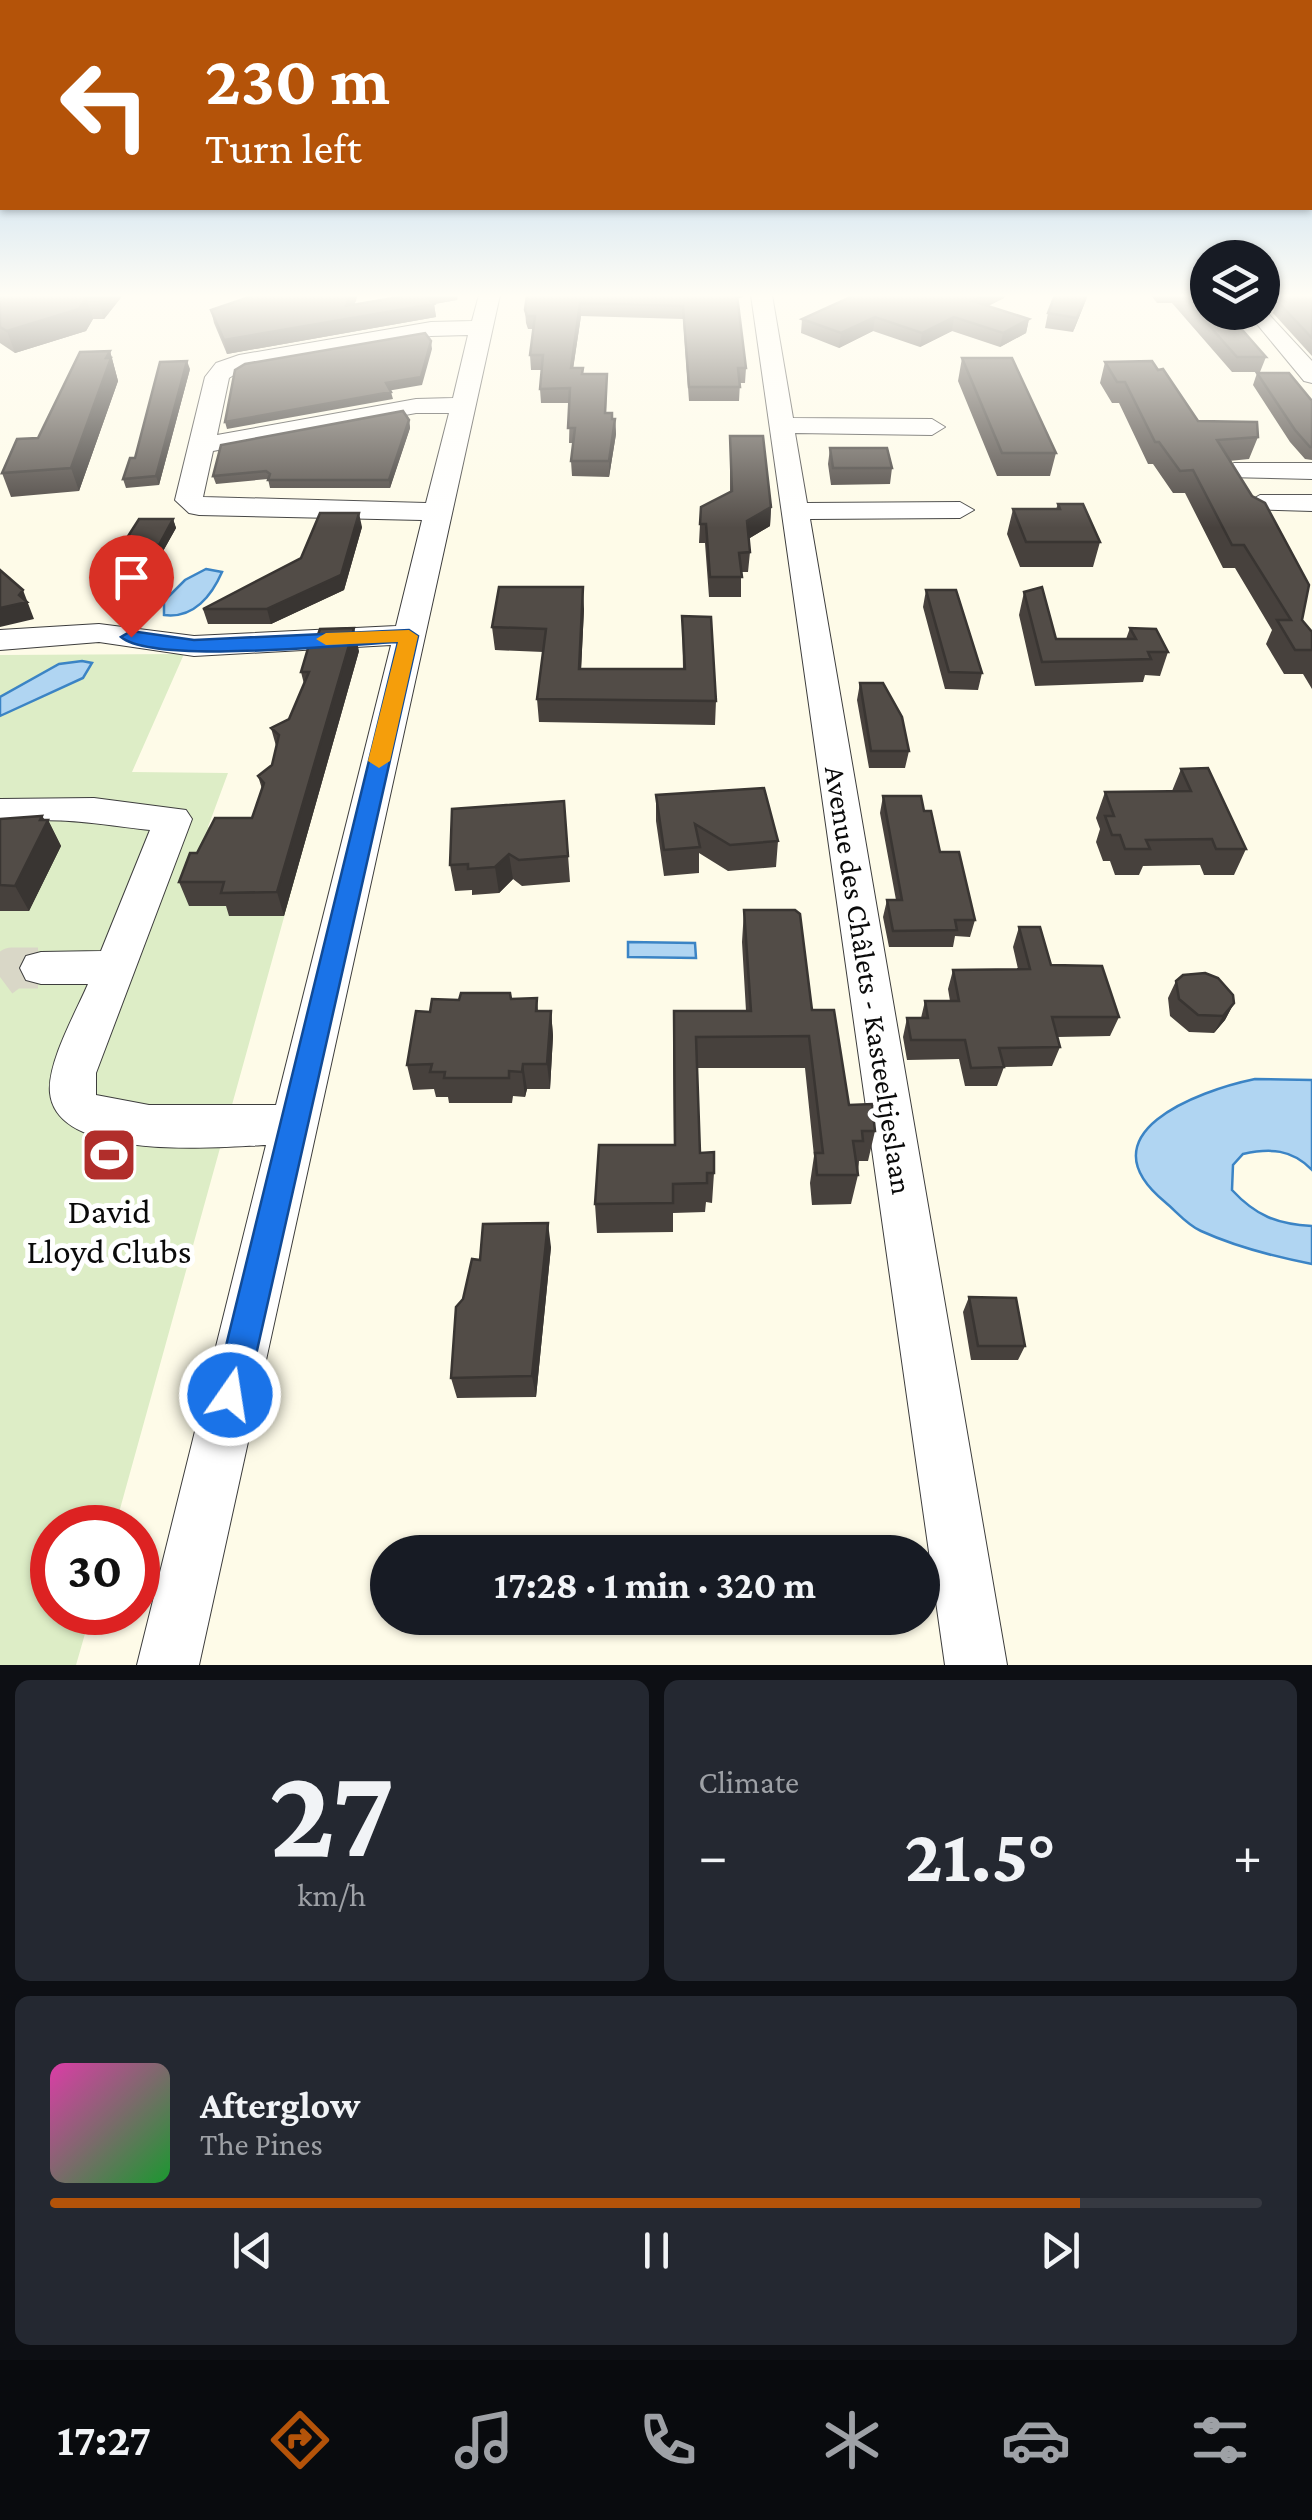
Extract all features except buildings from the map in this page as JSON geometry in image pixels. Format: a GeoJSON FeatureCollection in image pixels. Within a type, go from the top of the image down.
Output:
{"type":"FeatureCollection","features":[{"type":"Feature","properties":{"kind":"street"},"geometry":{"type":"LineString","coordinates":[[220,373],[189,500],[199,507],[438,512]]}},
{"type":"Feature","properties":{"kind":"street"},"geometry":{"type":"LineString","coordinates":[[168,1665],[470,373]]}},
{"type":"Feature","properties":{"kind":"street","name":"Avenue des Châlets - Kasteeltjeslaan"},"geometry":{"type":"LineString","coordinates":[[773,373],[976,1665]]}},
{"type":"Feature","properties":{"kind":"street"},"geometry":{"type":"LineString","coordinates":[[202,446],[416,406],[462,405]]}},
{"type":"Feature","properties":{"kind":"street"},"geometry":{"type":"LineString","coordinates":[[781,425],[932,427]]}},
{"type":"Feature","properties":{"kind":"street"},"geometry":{"type":"LineString","coordinates":[[1234,471],[1312,471]]}},
{"type":"Feature","properties":{"kind":"street"},"geometry":{"type":"LineString","coordinates":[[1260,503],[1312,503]]}},
{"type":"Feature","properties":{"kind":"street"},"geometry":{"type":"LineString","coordinates":[[796,511],[960,510]]}},
{"type":"Feature","properties":{"kind":"street"},"geometry":{"type":"LineString","coordinates":[[0,640],[99,633],[194,646],[409,636]]}},
{"type":"Feature","properties":{"kind":"street"},"geometry":{"type":"LineString","coordinates":[[0,813],[8,809],[165,815],[172,819],[74,1072],[72,1094],[82,1110],[104,1120],[211,1128],[293,1124]]}},
{"type":"Feature","properties":{"kind":"street"},"geometry":{"type":"LineString","coordinates":[[41,968],[115,967]]}},
{"type":"Feature","properties":{"kind":"green space","name":"David Lloyd Clubs"},"geometry":{"type":"Polygon","coordinates":[[[184,654],[132,772],[228,773],[208,827],[309,827],[121,1505],[30,1505],[30,1635],[85,1635],[76,1665],[0,1665],[0,655],[184,654]]]}},
{"type":"Feature","properties":{"kind":"water"},"geometry":{"type":"Polygon","coordinates":[[[206,569],[222,572],[207,597],[184,613],[164,615],[164,601],[185,580],[206,569]]]}},
{"type":"Feature","properties":{"kind":"water"},"geometry":{"type":"Polygon","coordinates":[[[92,663],[83,678],[0,716],[0,697],[59,664],[92,663]]]}},
{"type":"Feature","properties":{"kind":"water"},"geometry":{"type":"Polygon","coordinates":[[[628,942],[695,943],[696,958],[628,957],[628,942]]]}},
{"type":"Feature","properties":{"kind":"water"},"geometry":{"type":"Polygon","coordinates":[[[1255,1079],[1312,1080],[1312,1170],[1297,1158],[1280,1152],[1243,1154],[1233,1165],[1232,1190],[1268,1217],[1312,1226],[1312,1264],[1241,1246],[1186,1222],[1143,1178],[1136,1156],[1142,1136],[1179,1105],[1255,1079]]]}},
{"type":"Feature","properties":{"kind":"tunnel"},"geometry":{"type":"LineString","coordinates":[[0,977],[12,968],[41,968]]}},
{"type":"Feature","properties":{"kind":"slow traffic"},"geometry":{"type":"LineString","coordinates":[[326,639],[409,636],[379,761]]}},
{"type":"Feature","properties":{"kind":"place","name":"David Lloyd Clubs"},"geometry":{"type":"Point","coordinates":[109,1155]}},
{"type":"Feature","properties":{"kind":"route"},"geometry":{"type":"LineString","coordinates":[[131,637],[194,646],[409,636],[230,1395]]}}]}
